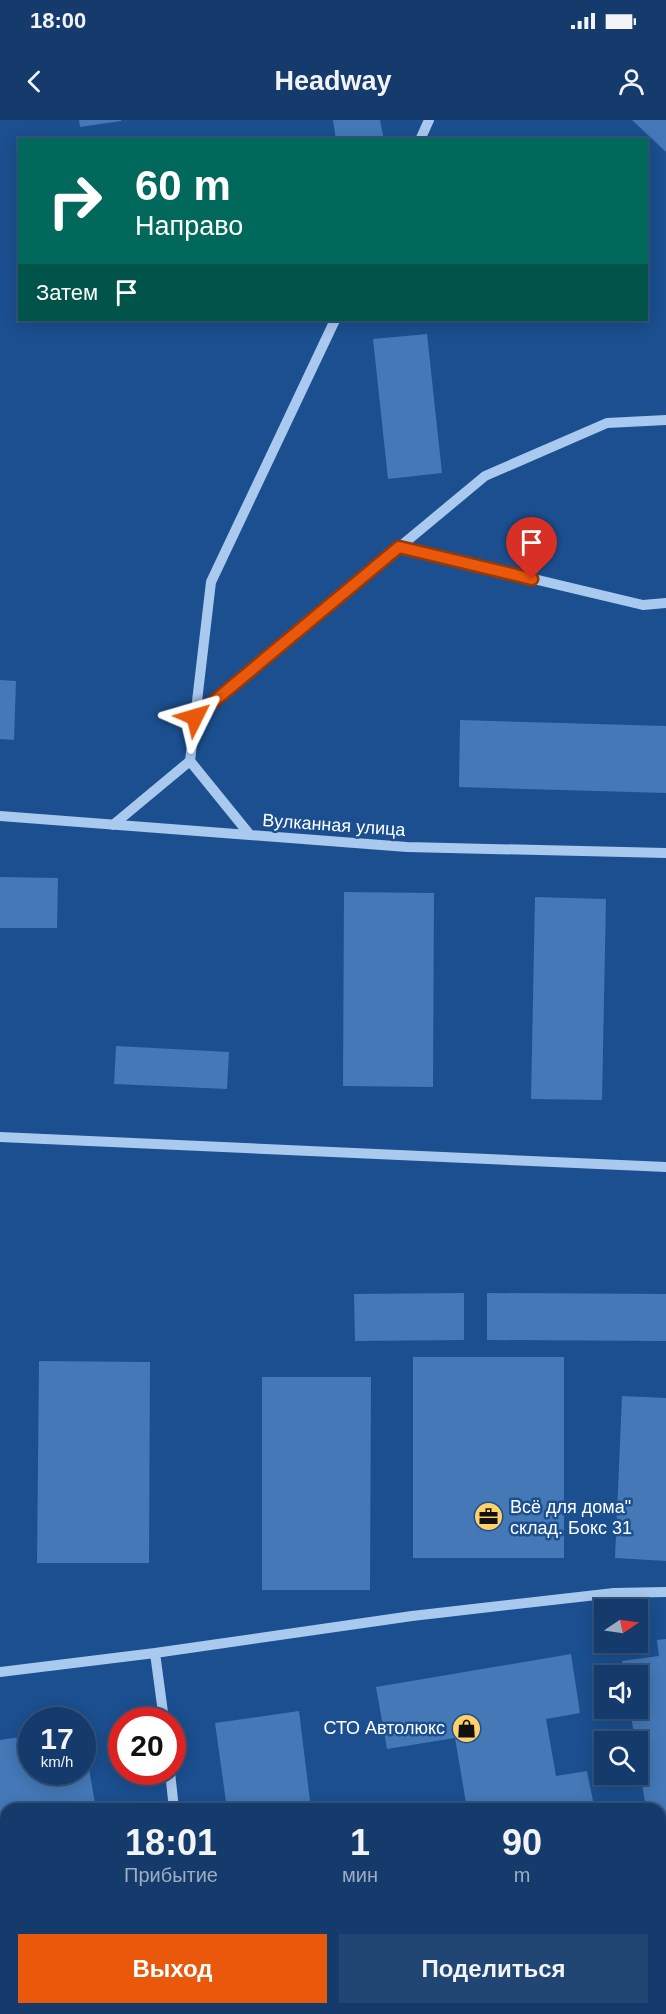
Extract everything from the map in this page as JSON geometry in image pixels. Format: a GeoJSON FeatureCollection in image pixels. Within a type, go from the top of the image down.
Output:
{"type":"FeatureCollection","features":[{"type":"Feature","properties":{"kind":"street"},"geometry":{"type":"LineString","coordinates":[[421,138],[429,120]]}},
{"type":"Feature","properties":{"kind":"street"},"geometry":{"type":"LineString","coordinates":[[113,825],[190,761],[211,582],[334,321]]}},
{"type":"Feature","properties":{"kind":"street"},"geometry":{"type":"LineString","coordinates":[[195,717],[485,476],[607,423],[666,420]]}},
{"type":"Feature","properties":{"kind":"street"},"geometry":{"type":"LineString","coordinates":[[399,547],[643,605],[666,603]]}},
{"type":"Feature","properties":{"kind":"street"},"geometry":{"type":"LineString","coordinates":[[190,761],[250,835]]}},
{"type":"Feature","properties":{"kind":"street","name":"Вулканная улица"},"geometry":{"type":"LineString","coordinates":[[0,816],[407,847],[666,853]]}},
{"type":"Feature","properties":{"kind":"street"},"geometry":{"type":"LineString","coordinates":[[0,1137],[666,1167]]}},
{"type":"Feature","properties":{"kind":"street"},"geometry":{"type":"LineString","coordinates":[[0,1672],[155,1653],[436,1613],[614,1593],[666,1592]]}},
{"type":"Feature","properties":{"kind":"street"},"geometry":{"type":"LineString","coordinates":[[155,1653],[162,1707]]}},
{"type":"Feature","properties":{"kind":"street"},"geometry":{"type":"LineString","coordinates":[[171,1785],[173,1803]]}},
{"type":"Feature","properties":{"kind":"building"},"geometry":{"type":"Polygon","coordinates":[[[79,120],[121,120],[121,121],[80,127],[79,120]]]}},
{"type":"Feature","properties":{"kind":"building"},"geometry":{"type":"Polygon","coordinates":[[[333,120],[380,120],[384,138],[336,138],[333,120]]]}},
{"type":"Feature","properties":{"kind":"building"},"geometry":{"type":"Polygon","coordinates":[[[632,120],[666,120],[666,152],[632,120]]]}},
{"type":"Feature","properties":{"kind":"building"},"geometry":{"type":"Polygon","coordinates":[[[427,334],[442,473],[388,479],[373,339],[427,334]]]}},
{"type":"Feature","properties":{"kind":"building"},"geometry":{"type":"Polygon","coordinates":[[[0,680],[16,681],[14,740],[0,739],[0,680]]]}},
{"type":"Feature","properties":{"kind":"building"},"geometry":{"type":"Polygon","coordinates":[[[460,720],[666,726],[666,793],[459,787],[460,720]]]}},
{"type":"Feature","properties":{"kind":"building"},"geometry":{"type":"Polygon","coordinates":[[[0,877],[58,878],[57,928],[0,928],[0,877]]]}},
{"type":"Feature","properties":{"kind":"building"},"geometry":{"type":"Polygon","coordinates":[[[344,892],[434,893],[433,1087],[343,1086],[344,892]]]}},
{"type":"Feature","properties":{"kind":"building"},"geometry":{"type":"Polygon","coordinates":[[[535,897],[606,899],[602,1100],[531,1099],[535,897]]]}},
{"type":"Feature","properties":{"kind":"building"},"geometry":{"type":"Polygon","coordinates":[[[116,1046],[229,1052],[227,1089],[114,1084],[116,1046]]]}},
{"type":"Feature","properties":{"kind":"building"},"geometry":{"type":"Polygon","coordinates":[[[464,1293],[464,1340],[355,1341],[354,1294],[464,1293]]]}},
{"type":"Feature","properties":{"kind":"building"},"geometry":{"type":"Polygon","coordinates":[[[487,1293],[666,1294],[666,1341],[487,1340],[487,1293]]]}},
{"type":"Feature","properties":{"kind":"building"},"geometry":{"type":"Polygon","coordinates":[[[413,1357],[564,1357],[564,1558],[413,1558],[413,1357]]]}},
{"type":"Feature","properties":{"kind":"building"},"geometry":{"type":"Polygon","coordinates":[[[39,1361],[150,1362],[149,1563],[37,1563],[39,1361]]]}},
{"type":"Feature","properties":{"kind":"building"},"geometry":{"type":"Polygon","coordinates":[[[262,1377],[371,1377],[370,1590],[262,1590],[262,1377]]]}},
{"type":"Feature","properties":{"kind":"building"},"geometry":{"type":"Polygon","coordinates":[[[622,1396],[666,1398],[666,1561],[615,1558],[622,1396]]]}},
{"type":"Feature","properties":{"kind":"building"},"geometry":{"type":"Polygon","coordinates":[[[666,1639],[666,1803],[645,1803],[642,1785],[648,1785],[648,1731],[633,1731],[632,1719],[648,1719],[648,1665],[623,1665],[622,1661],[659,1656],[657,1640],[666,1639]]]}},
{"type":"Feature","properties":{"kind":"building","name":"СТО Автолюкс"},"geometry":{"type":"Polygon","coordinates":[[[571,1654],[580,1713],[546,1719],[556,1776],[587,1771],[593,1801],[582,1803],[466,1803],[455,1738],[387,1749],[376,1687],[571,1654]]]}},
{"type":"Feature","properties":{"kind":"building"},"geometry":{"type":"Polygon","coordinates":[[[299,1711],[310,1803],[226,1803],[215,1723],[299,1711]]]}},
{"type":"Feature","properties":{"kind":"building"},"geometry":{"type":"Polygon","coordinates":[[[18,1737],[18,1785],[92,1785],[95,1803],[0,1803],[0,1740],[18,1737]]]}},
{"type":"Feature","properties":{"kind":"place","name":"Всё для дома\" склад. Бокс 31"},"geometry":{"type":"Point","coordinates":[489,1517]}},
{"type":"Feature","properties":{"kind":"place","name":"СТО Автолюкс"},"geometry":{"type":"Point","coordinates":[466,1728]}},
{"type":"Feature","properties":{"kind":"route"},"geometry":{"type":"LineString","coordinates":[[195,717],[399,547],[532,579]]}}]}
